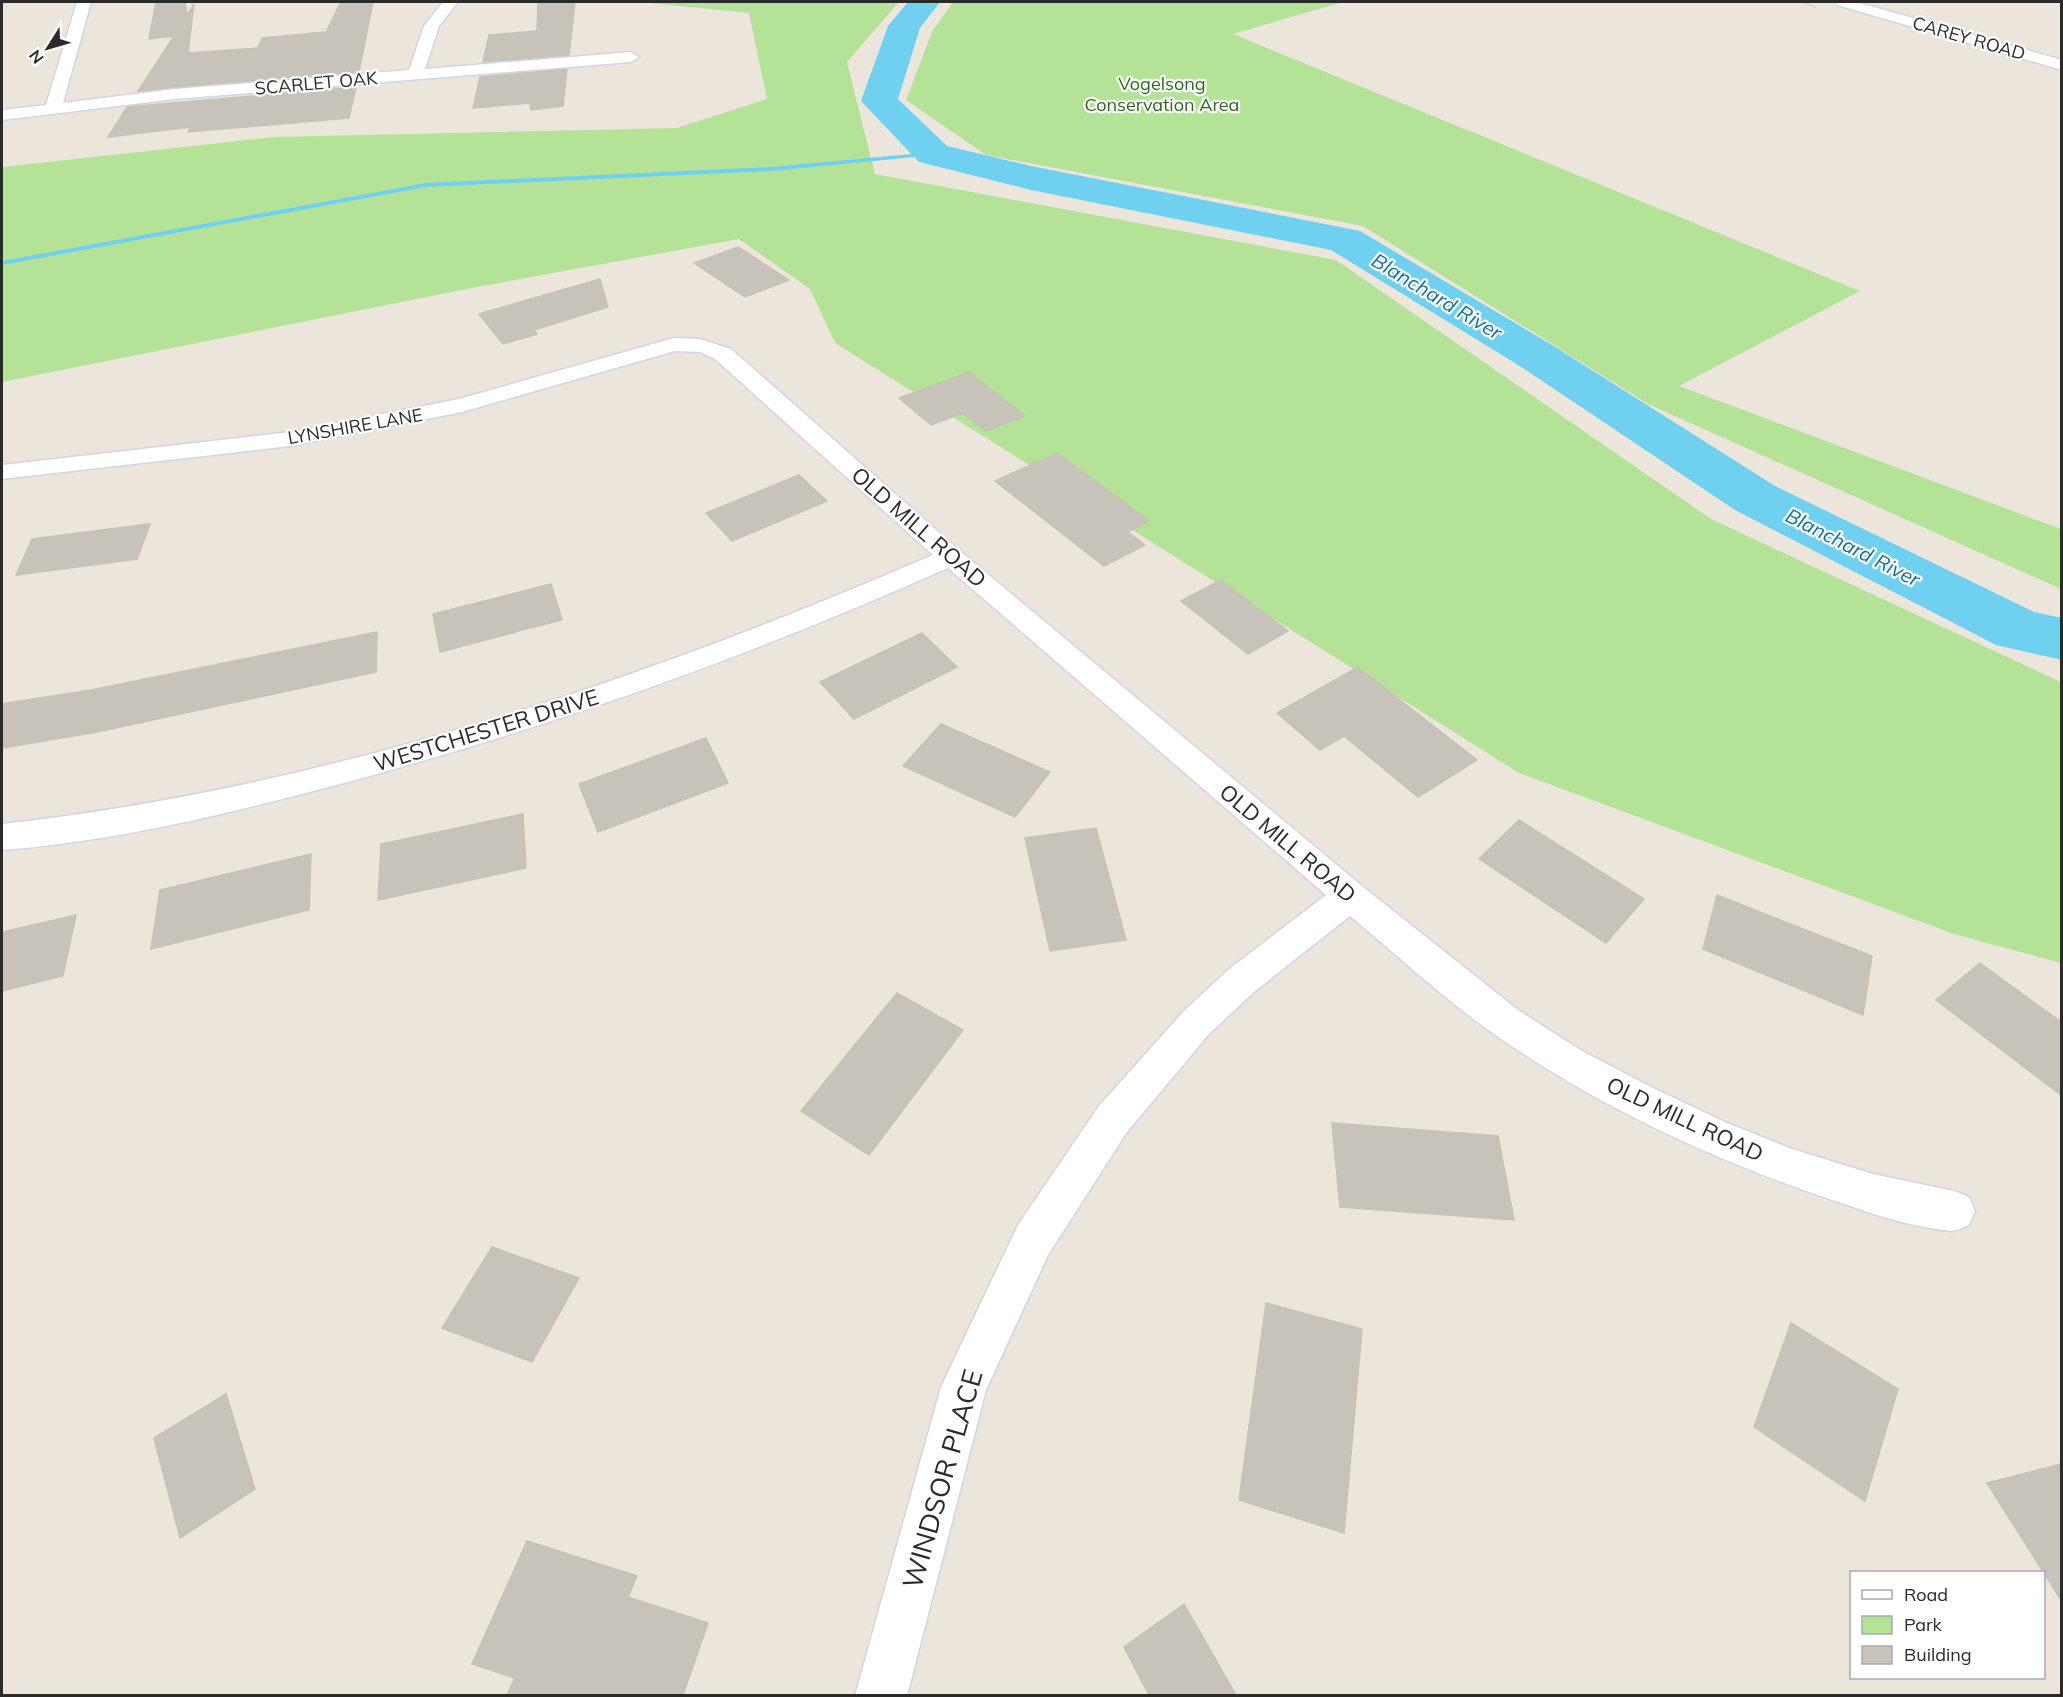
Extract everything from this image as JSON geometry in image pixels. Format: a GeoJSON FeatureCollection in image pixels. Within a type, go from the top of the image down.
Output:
{"type":"FeatureCollection","features":[{"type":"Feature","properties":{"kind":"street"},"geometry":{"type":"LineString","coordinates":[[54,107],[84,2]]}},
{"type":"Feature","properties":{"kind":"street"},"geometry":{"type":"LineString","coordinates":[[416,75],[429,28],[434,18],[451,2]]}},
{"type":"Feature","properties":{"kind":"street","name":"CAREY ROAD"},"geometry":{"type":"LineString","coordinates":[[1842,2],[2061,65]]}},
{"type":"Feature","properties":{"kind":"street","name":"SCARLET OAK"},"geometry":{"type":"LineString","coordinates":[[2,115],[54,107],[631,57]]}},
{"type":"Feature","properties":{"kind":"street","name":"LYNSHIRE LANE"},"geometry":{"type":"LineString","coordinates":[[2,472],[290,439],[462,405],[674,345],[700,345]]}},
{"type":"Feature","properties":{"kind":"street","name":"OLD MILL ROAD"},"geometry":{"type":"LineString","coordinates":[[700,345],[723,354],[951,557],[1350,896],[1505,1021],[1569,1062],[1638,1101],[1713,1136],[1792,1168],[1873,1194],[1954,1211]]}},
{"type":"Feature","properties":{"kind":"street","name":"WESTCHESTER DRIVE"},"geometry":{"type":"LineString","coordinates":[[2,837],[166,814],[385,761],[503,728],[717,655],[858,598],[951,557]]}},
{"type":"Feature","properties":{"kind":"street","name":"WINDSOR PLACE"},"geometry":{"type":"LineString","coordinates":[[881,1695],[964,1387],[1033,1240],[1106,1129],[1154,1069],[1196,1023],[1240,981],[1350,896]]}},
{"type":"Feature","properties":{"kind":"green space"},"geometry":{"type":"Polygon","coordinates":[[[639,2],[899,2],[847,62],[875,174],[1336,260],[1711,519],[2061,682],[2061,963],[1954,934],[1519,773],[835,343],[810,289],[739,239],[477,287],[2,382],[2,167],[274,137],[677,128],[767,99],[749,13],[639,2]]]}},
{"type":"Feature","properties":{"kind":"green space","name":"Vogelsong Conservation Area"},"geometry":{"type":"Polygon","coordinates":[[[953,2],[1343,2],[1233,34],[1860,291],[1679,386],[2061,529],[2061,589],[1648,404],[1363,226],[986,155],[906,100],[932,32],[953,2]]]}},
{"type":"Feature","properties":{"kind":"building"},"geometry":{"type":"Polygon","coordinates":[[[156,2],[185,2],[187,15],[194,4],[188,53],[258,48],[262,38],[326,32],[341,2],[373,2],[359,72],[138,91],[174,36],[149,39],[156,2]]]}},
{"type":"Feature","properties":{"kind":"building"},"geometry":{"type":"Polygon","coordinates":[[[538,2],[575,2],[569,55],[483,62],[489,35],[537,31],[538,2]]]}},
{"type":"Feature","properties":{"kind":"building"},"geometry":{"type":"Polygon","coordinates":[[[567,69],[563,106],[531,110],[530,103],[473,108],[480,77],[567,69]]]}},
{"type":"Feature","properties":{"kind":"building"},"geometry":{"type":"Polygon","coordinates":[[[356,87],[349,118],[188,132],[191,127],[108,137],[127,107],[356,87]]]}},
{"type":"Feature","properties":{"kind":"building"},"geometry":{"type":"Polygon","coordinates":[[[738,247],[789,280],[745,297],[694,263],[738,247]]]}},
{"type":"Feature","properties":{"kind":"building"},"geometry":{"type":"Polygon","coordinates":[[[600,279],[608,307],[534,330],[537,334],[503,344],[479,314],[600,279]]]}},
{"type":"Feature","properties":{"kind":"building"},"geometry":{"type":"Polygon","coordinates":[[[969,372],[1025,416],[986,431],[963,413],[931,425],[899,398],[969,372]]]}},
{"type":"Feature","properties":{"kind":"building"},"geometry":{"type":"Polygon","coordinates":[[[1057,453],[1149,521],[1128,532],[1145,545],[1104,566],[995,481],[1057,453]]]}},
{"type":"Feature","properties":{"kind":"building"},"geometry":{"type":"Polygon","coordinates":[[[799,475],[827,501],[732,541],[706,513],[799,475]]]}},
{"type":"Feature","properties":{"kind":"building"},"geometry":{"type":"Polygon","coordinates":[[[150,524],[137,559],[16,575],[32,539],[150,524]]]}},
{"type":"Feature","properties":{"kind":"building"},"geometry":{"type":"Polygon","coordinates":[[[1221,580],[1288,631],[1248,654],[1181,601],[1221,580]]]}},
{"type":"Feature","properties":{"kind":"building"},"geometry":{"type":"Polygon","coordinates":[[[551,584],[562,620],[518,631],[516,625],[516,632],[440,652],[433,614],[551,584]]]}},
{"type":"Feature","properties":{"kind":"building"},"geometry":{"type":"Polygon","coordinates":[[[377,632],[376,672],[97,732],[2,748],[2,704],[91,690],[377,632]]]}},
{"type":"Feature","properties":{"kind":"building"},"geometry":{"type":"Polygon","coordinates":[[[922,633],[957,667],[854,719],[820,682],[922,633]]]}},
{"type":"Feature","properties":{"kind":"building"},"geometry":{"type":"Polygon","coordinates":[[[1358,667],[1477,760],[1418,797],[1344,736],[1320,750],[1277,713],[1358,667]]]}},
{"type":"Feature","properties":{"kind":"building"},"geometry":{"type":"Polygon","coordinates":[[[941,724],[1050,772],[1015,817],[903,766],[941,724]]]}},
{"type":"Feature","properties":{"kind":"building"},"geometry":{"type":"Polygon","coordinates":[[[706,738],[728,783],[598,832],[579,784],[706,738]]]}},
{"type":"Feature","properties":{"kind":"building"},"geometry":{"type":"Polygon","coordinates":[[[523,814],[526,868],[378,900],[381,844],[523,814]]]}},
{"type":"Feature","properties":{"kind":"building"},"geometry":{"type":"Polygon","coordinates":[[[1519,820],[1644,899],[1606,943],[1479,859],[1519,820]]]}},
{"type":"Feature","properties":{"kind":"building"},"geometry":{"type":"Polygon","coordinates":[[[1096,828],[1126,940],[1050,951],[1025,838],[1096,828]]]}},
{"type":"Feature","properties":{"kind":"building"},"geometry":{"type":"Polygon","coordinates":[[[311,854],[309,910],[151,949],[160,890],[311,854]]]}},
{"type":"Feature","properties":{"kind":"building"},"geometry":{"type":"Polygon","coordinates":[[[1717,895],[1872,956],[1863,1015],[1703,949],[1717,895]]]}},
{"type":"Feature","properties":{"kind":"building"},"geometry":{"type":"Polygon","coordinates":[[[76,915],[63,976],[2,991],[2,932],[76,915]]]}},
{"type":"Feature","properties":{"kind":"building"},"geometry":{"type":"Polygon","coordinates":[[[1980,963],[2061,1022],[2061,1095],[1936,1000],[1980,963]]]}},
{"type":"Feature","properties":{"kind":"building"},"geometry":{"type":"Polygon","coordinates":[[[897,993],[963,1030],[869,1155],[801,1111],[897,993]]]}},
{"type":"Feature","properties":{"kind":"building"},"geometry":{"type":"Polygon","coordinates":[[[1332,1123],[1498,1136],[1514,1220],[1340,1207],[1332,1123]]]}},
{"type":"Feature","properties":{"kind":"building"},"geometry":{"type":"Polygon","coordinates":[[[492,1247],[579,1278],[532,1362],[442,1328],[492,1247]]]}},
{"type":"Feature","properties":{"kind":"building"},"geometry":{"type":"Polygon","coordinates":[[[1266,1303],[1362,1329],[1344,1533],[1239,1500],[1266,1303]]]}},
{"type":"Feature","properties":{"kind":"building"},"geometry":{"type":"Polygon","coordinates":[[[1791,1323],[1898,1389],[1865,1501],[1754,1427],[1791,1323]]]}},
{"type":"Feature","properties":{"kind":"building"},"geometry":{"type":"Polygon","coordinates":[[[226,1394],[255,1489],[180,1538],[154,1438],[226,1394]]]}},
{"type":"Feature","properties":{"kind":"building"},"geometry":{"type":"Polygon","coordinates":[[[2061,1464],[2061,1600],[2045,1571],[2043,1571],[1987,1483],[2061,1464]]]}},
{"type":"Feature","properties":{"kind":"building"},"geometry":{"type":"Polygon","coordinates":[[[527,1541],[637,1576],[628,1597],[708,1623],[683,1695],[507,1695],[515,1678],[472,1664],[527,1541]]]}},
{"type":"Feature","properties":{"kind":"building"},"geometry":{"type":"Polygon","coordinates":[[[1184,1604],[1236,1695],[1149,1695],[1124,1647],[1184,1604]]]}},
{"type":"Feature","properties":{"kind":"waterway","name":"Blanchard River"},"geometry":{"type":"LineString","coordinates":[[924,2],[904,26],[879,101],[933,154],[1031,178],[1345,240],[1540,358],[1755,498],[2018,630],[2062,639]]}},
{"type":"Feature","properties":{"kind":"waterway"},"geometry":{"type":"LineString","coordinates":[[2,263],[426,185],[772,169],[933,154]]}}]}
